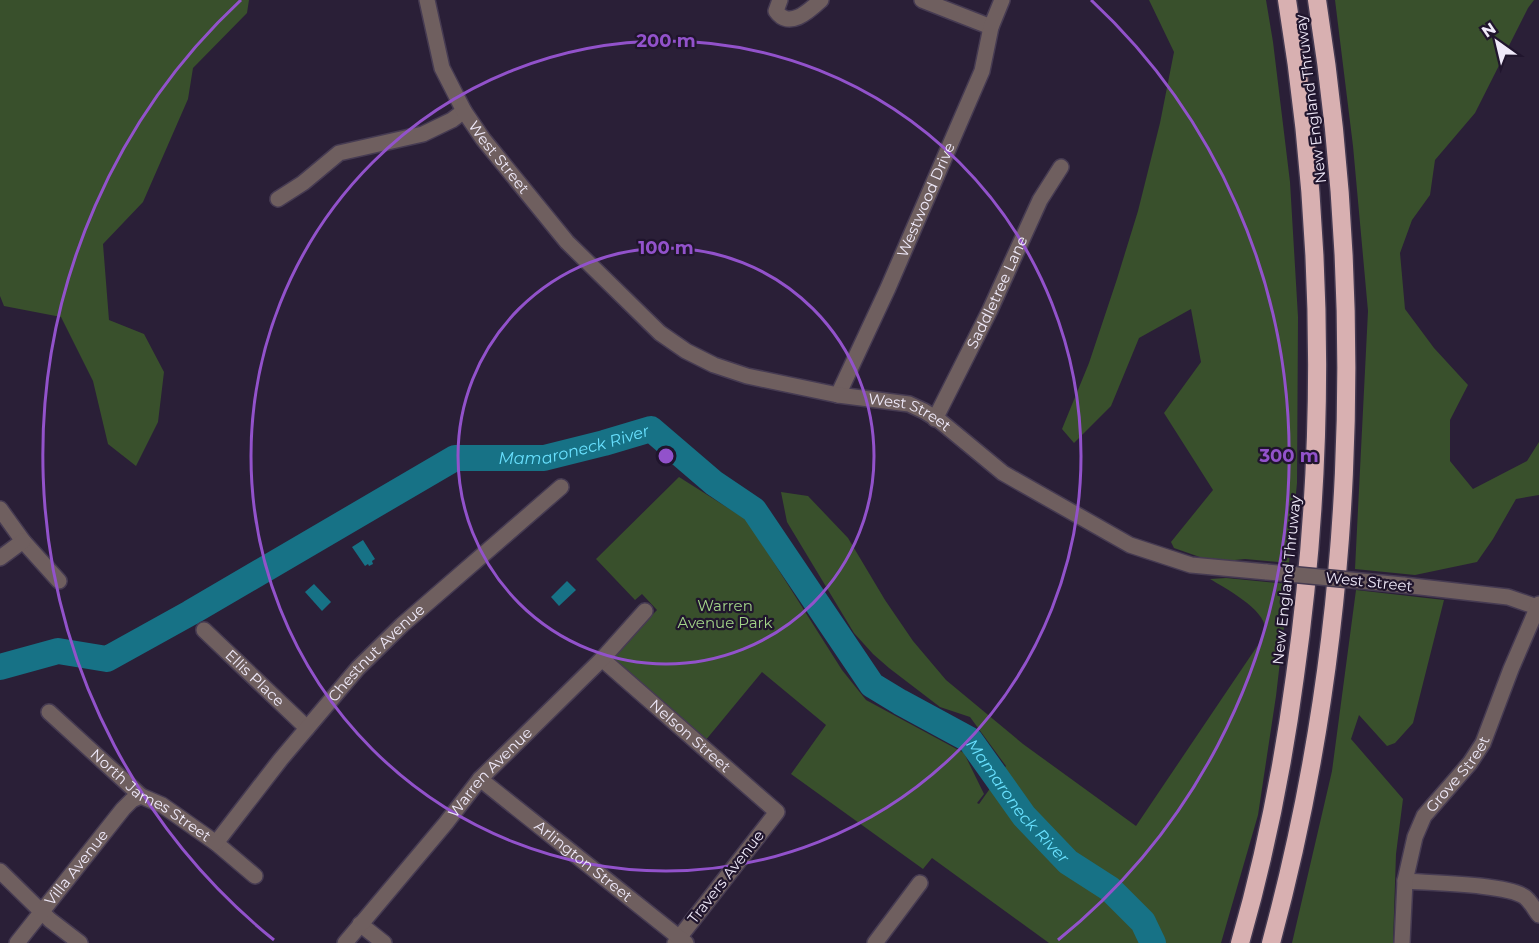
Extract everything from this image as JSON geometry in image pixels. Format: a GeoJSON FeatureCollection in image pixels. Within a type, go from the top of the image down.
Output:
{"type":"FeatureCollection","features":[{"type":"Feature","properties":{"kind":"highway","name":"New England Thruway"},"geometry":{"type":"LineString","coordinates":[[1240,943],[1267,836],[1286,737],[1305,598],[1314,486],[1318,385],[1313,231],[1305,131],[1287,0]]}},
{"type":"Feature","properties":{"kind":"highway","name":"New England Thruway"},"geometry":{"type":"LineString","coordinates":[[1271,943],[1297,835],[1319,718],[1336,590],[1344,488],[1347,356],[1343,236],[1332,105],[1317,0]]}},
{"type":"Feature","properties":{"kind":"street","name":"West Street"},"geometry":{"type":"LineString","coordinates":[[427,0],[442,68],[464,111],[483,139],[567,242],[660,333],[686,351],[714,365],[747,376],[838,395],[909,404],[940,422],[1003,473],[1130,545],[1191,564],[1508,597],[1538,606]]}},
{"type":"Feature","properties":{"kind":"street"},"geometry":{"type":"LineString","coordinates":[[780,0],[776,11],[779,16],[786,19],[800,17],[821,0]]}},
{"type":"Feature","properties":{"kind":"street"},"geometry":{"type":"LineString","coordinates":[[922,0],[991,27]]}},
{"type":"Feature","properties":{"kind":"street","name":"Westwood Drive"},"geometry":{"type":"LineString","coordinates":[[838,395],[888,288],[982,71],[991,27],[1002,0]]}},
{"type":"Feature","properties":{"kind":"street"},"geometry":{"type":"LineString","coordinates":[[278,199],[303,183],[339,153],[423,134],[452,120],[464,111]]}},
{"type":"Feature","properties":{"kind":"street","name":"Saddletree Lane"},"geometry":{"type":"LineString","coordinates":[[935,419],[990,310],[1040,200],[1061,167]]}},
{"type":"Feature","properties":{"kind":"street","name":"Chestnut Avenue"},"geometry":{"type":"LineString","coordinates":[[216,843],[281,759],[358,668],[402,625],[561,487]]}},
{"type":"Feature","properties":{"kind":"street"},"geometry":{"type":"LineString","coordinates":[[0,509],[23,541],[59,581]]}},
{"type":"Feature","properties":{"kind":"street"},"geometry":{"type":"LineString","coordinates":[[0,558],[23,541]]}},
{"type":"Feature","properties":{"kind":"street","name":"Grove Street"},"geometry":{"type":"LineString","coordinates":[[1402,943],[1406,881],[1416,837],[1424,816],[1470,763],[1483,743],[1510,669],[1538,606]]}},
{"type":"Feature","properties":{"kind":"street","name":"Warren Avenue"},"geometry":{"type":"LineString","coordinates":[[345,943],[480,779],[602,659],[645,611]]}},
{"type":"Feature","properties":{"kind":"street","name":"Ellis Place"},"geometry":{"type":"LineString","coordinates":[[204,630],[307,728]]}},
{"type":"Feature","properties":{"kind":"street","name":"Nelson Street"},"geometry":{"type":"LineString","coordinates":[[602,659],[777,812]]}},
{"type":"Feature","properties":{"kind":"street","name":"North James Street"},"geometry":{"type":"LineString","coordinates":[[49,712],[141,796],[162,805],[216,843],[255,876]]}},
{"type":"Feature","properties":{"kind":"street","name":"Arlington Street"},"geometry":{"type":"LineString","coordinates":[[480,779],[680,941]]}},
{"type":"Feature","properties":{"kind":"street","name":"Villa Avenue"},"geometry":{"type":"LineString","coordinates":[[17,943],[123,809],[132,800],[141,796]]}},
{"type":"Feature","properties":{"kind":"street","name":"Travers Avenue"},"geometry":{"type":"LineString","coordinates":[[680,941],[777,812]]}},
{"type":"Feature","properties":{"kind":"street"},"geometry":{"type":"LineString","coordinates":[[0,871],[80,943]]}},
{"type":"Feature","properties":{"kind":"street"},"geometry":{"type":"LineString","coordinates":[[1406,881],[1493,888],[1518,893],[1527,898],[1539,915]]}},
{"type":"Feature","properties":{"kind":"street"},"geometry":{"type":"LineString","coordinates":[[875,943],[920,883]]}},
{"type":"Feature","properties":{"kind":"street"},"geometry":{"type":"LineString","coordinates":[[360,924],[384,943]]}},
{"type":"Feature","properties":{"kind":"green space"},"geometry":{"type":"Polygon","coordinates":[[[0,0],[249,0],[247,13],[193,68],[188,99],[143,202],[103,244],[109,320],[144,334],[164,372],[158,422],[136,466],[108,444],[93,381],[61,317],[4,306],[0,296],[0,0]]]}},
{"type":"Feature","properties":{"kind":"green space"},"geometry":{"type":"Polygon","coordinates":[[[1149,0],[1266,0],[1290,182],[1298,317],[1297,483],[1289,563],[1245,559],[1214,562],[1174,548],[1171,542],[1213,490],[1164,413],[1201,362],[1191,309],[1139,338],[1111,406],[1074,443],[1062,429],[1089,363],[1117,279],[1138,211],[1160,123],[1174,52],[1149,0]]]}},
{"type":"Feature","properties":{"kind":"green space"},"geometry":{"type":"Polygon","coordinates":[[[1335,0],[1534,0],[1475,113],[1435,160],[1430,195],[1412,220],[1400,253],[1405,309],[1434,348],[1468,385],[1450,420],[1450,461],[1473,489],[1527,461],[1539,442],[1539,495],[1516,499],[1477,562],[1415,575],[1355,569],[1368,311],[1353,146],[1335,0]]]}},
{"type":"Feature","properties":{"kind":"green space","name":"Warren Avenue Park"},"geometry":{"type":"Polygon","coordinates":[[[679,477],[747,520],[842,670],[866,700],[964,753],[984,794],[977,803],[979,804],[1006,766],[970,717],[940,707],[889,668],[854,633],[787,522],[781,492],[808,496],[848,538],[913,641],[946,680],[1023,744],[1136,826],[1260,642],[1265,631],[1264,622],[1252,607],[1210,579],[1226,578],[1289,584],[1276,696],[1258,815],[1221,943],[1049,943],[932,858],[923,869],[791,774],[826,725],[762,672],[705,741],[610,659],[657,610],[642,594],[635,600],[596,559],[679,477]]]}},
{"type":"Feature","properties":{"kind":"green space"},"geometry":{"type":"Polygon","coordinates":[[[1356,590],[1444,600],[1413,723],[1395,743],[1387,746],[1359,715],[1351,739],[1403,799],[1396,854],[1393,943],[1292,943],[1332,771],[1356,590]]]}},
{"type":"Feature","properties":{"kind":"water"},"geometry":{"type":"Polygon","coordinates":[[[363,540],[375,559],[369,566],[368,564],[365,566],[352,547],[363,540]]]}},
{"type":"Feature","properties":{"kind":"water"},"geometry":{"type":"Polygon","coordinates":[[[567,581],[576,590],[559,606],[551,597],[567,581]]]}},
{"type":"Feature","properties":{"kind":"water"},"geometry":{"type":"Polygon","coordinates":[[[314,584],[331,602],[322,611],[305,592],[314,584]]]}},
{"type":"Feature","properties":{"kind":"waterway","name":"Mamaroneck River"},"geometry":{"type":"LineString","coordinates":[[0,667],[58,651],[107,659],[455,458],[544,458],[651,429],[714,483],[754,510],[872,685],[970,740],[1024,816],[1068,862],[1110,889],[1143,922],[1153,943]]}}]}
